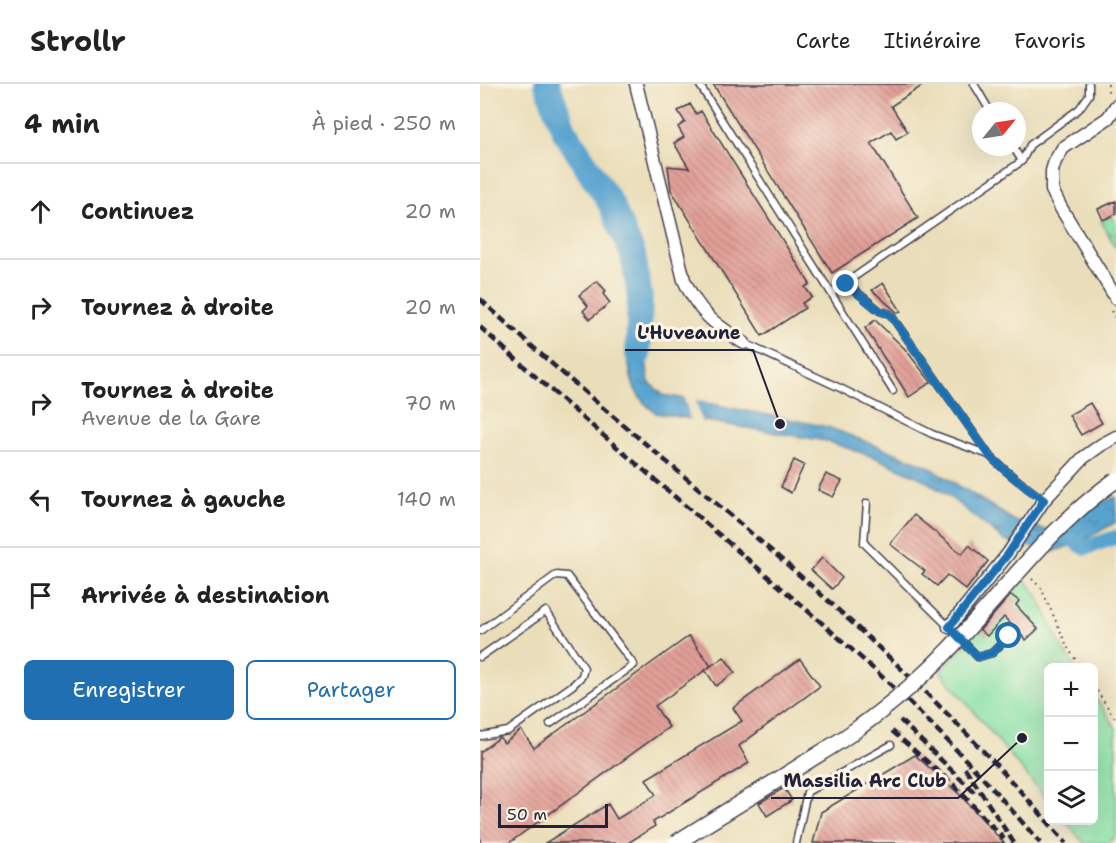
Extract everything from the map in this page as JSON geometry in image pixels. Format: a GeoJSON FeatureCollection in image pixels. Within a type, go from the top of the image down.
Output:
{"type":"FeatureCollection","features":[{"type":"Feature","properties":{"kind":"street"},"geometry":{"type":"LineString","coordinates":[[636,84],[684,280],[693,298],[705,314],[722,329],[744,343]]}},
{"type":"Feature","properties":{"kind":"street"},"geometry":{"type":"LineString","coordinates":[[1111,104],[1108,118],[1063,148],[1052,171],[1052,190],[1113,304]]}},
{"type":"Feature","properties":{"kind":"street"},"geometry":{"type":"LineString","coordinates":[[949,627],[1011,549],[1044,500],[1083,458],[1116,437]]}},
{"type":"Feature","properties":{"kind":"street"},"geometry":{"type":"LineString","coordinates":[[676,843],[860,727],[894,701],[926,673],[1053,533],[1092,496],[1116,480]]}},
{"type":"Feature","properties":{"kind":"lane"},"geometry":{"type":"LineString","coordinates":[[699,84],[893,391]]}},
{"type":"Feature","properties":{"kind":"lane"},"geometry":{"type":"LineString","coordinates":[[974,84],[985,102]]}},
{"type":"Feature","properties":{"kind":"lane"},"geometry":{"type":"LineString","coordinates":[[831,293],[1022,161],[1030,145],[1079,109],[1089,95],[1089,84]]}},
{"type":"Feature","properties":{"kind":"lane"},"geometry":{"type":"LineString","coordinates":[[1019,156],[1022,161]]}},
{"type":"Feature","properties":{"kind":"lane"},"geometry":{"type":"LineString","coordinates":[[846,284],[880,311],[890,314],[989,455],[1023,486],[1044,500]]}},
{"type":"Feature","properties":{"kind":"lane"},"geometry":{"type":"LineString","coordinates":[[744,343],[932,434],[989,455]]}},
{"type":"Feature","properties":{"kind":"lane"},"geometry":{"type":"LineString","coordinates":[[867,503],[864,543],[978,657],[992,653],[1009,636]]}},
{"type":"Feature","properties":{"kind":"lane"},"geometry":{"type":"LineString","coordinates":[[480,631],[556,575],[567,576],[634,664],[550,724]]}},
{"type":"Feature","properties":{"kind":"lane"},"geometry":{"type":"LineString","coordinates":[[480,657],[546,611],[584,668],[582,676],[573,685],[508,731],[480,735]]}},
{"type":"Feature","properties":{"kind":"lane"},"geometry":{"type":"LineString","coordinates":[[796,843],[807,792],[891,745]]}},
{"type":"Feature","properties":{"kind":"path"},"geometry":{"type":"LineString","coordinates":[[1108,84],[1111,104]]}},
{"type":"Feature","properties":{"kind":"path"},"geometry":{"type":"LineString","coordinates":[[1113,304],[1116,319]]}},
{"type":"Feature","properties":{"kind":"path"},"geometry":{"type":"LineString","coordinates":[[1041,588],[1068,648],[1078,663]]}},
{"type":"Feature","properties":{"kind":"path"},"geometry":{"type":"LineString","coordinates":[[1098,692],[1116,720]]}},
{"type":"Feature","properties":{"kind":"green space"},"geometry":{"type":"Polygon","coordinates":[[[1111,216],[1116,224],[1116,248],[1101,221],[1111,216]]]}},
{"type":"Feature","properties":{"kind":"green space"},"geometry":{"type":"Polygon","coordinates":[[[1024,579],[1037,594],[1063,650],[1072,663],[1044,663],[1044,796],[940,671],[1024,579]]]}},
{"type":"Feature","properties":{"kind":"green space"},"geometry":{"type":"Polygon","coordinates":[[[1098,701],[1116,728],[1116,836],[1108,843],[1084,843],[1068,825],[1098,825],[1098,701]]]}},
{"type":"Feature","properties":{"kind":"water"},"geometry":{"type":"Polygon","coordinates":[[[628,320],[650,321],[646,360],[649,382],[663,395],[828,427],[926,465],[1015,521],[1049,531],[1091,507],[1116,497],[1116,522],[1086,539],[1053,552],[1005,541],[946,494],[921,478],[874,457],[826,441],[656,413],[642,400],[633,383],[628,351],[628,320]]]}},
{"type":"Feature","properties":{"kind":"pier"},"geometry":{"type":"Polygon","coordinates":[[[684,396],[695,397],[702,424],[691,422],[684,396]]]}},
{"type":"Feature","properties":{"kind":"building"},"geometry":{"type":"Polygon","coordinates":[[[713,84],[925,84],[891,106],[908,132],[896,139],[891,131],[871,143],[918,218],[832,273],[713,84]]]}},
{"type":"Feature","properties":{"kind":"building"},"geometry":{"type":"Polygon","coordinates":[[[690,104],[696,114],[701,111],[810,284],[805,287],[812,297],[802,303],[805,308],[762,336],[671,190],[668,166],[689,168],[674,143],[684,137],[678,127],[685,122],[678,111],[690,104]]]}},
{"type":"Feature","properties":{"kind":"building"},"geometry":{"type":"Polygon","coordinates":[[[1116,201],[1116,214],[1103,220],[1098,209],[1116,201]]]}},
{"type":"Feature","properties":{"kind":"building"},"geometry":{"type":"Polygon","coordinates":[[[597,281],[606,291],[603,294],[610,303],[590,319],[583,311],[588,306],[579,295],[597,281]]]}},
{"type":"Feature","properties":{"kind":"building"},"geometry":{"type":"Polygon","coordinates":[[[883,283],[901,311],[898,313],[872,290],[883,283]]]}},
{"type":"Feature","properties":{"kind":"building"},"geometry":{"type":"Polygon","coordinates":[[[875,320],[905,349],[931,382],[909,397],[865,328],[875,320]]]}},
{"type":"Feature","properties":{"kind":"building"},"geometry":{"type":"Polygon","coordinates":[[[1090,403],[1102,423],[1081,435],[1069,415],[1090,403]]]}},
{"type":"Feature","properties":{"kind":"building"},"geometry":{"type":"Polygon","coordinates":[[[794,460],[804,465],[791,493],[781,487],[794,460]]]}},
{"type":"Feature","properties":{"kind":"building"},"geometry":{"type":"Polygon","coordinates":[[[826,474],[842,481],[833,497],[818,490],[826,474]]]}},
{"type":"Feature","properties":{"kind":"building"},"geometry":{"type":"Polygon","coordinates":[[[914,515],[962,554],[969,545],[988,561],[966,590],[947,575],[937,586],[922,574],[925,571],[890,544],[914,515]]]}},
{"type":"Feature","properties":{"kind":"building"},"geometry":{"type":"Polygon","coordinates":[[[822,558],[842,578],[832,589],[811,570],[822,558]]]}},
{"type":"Feature","properties":{"kind":"building"},"geometry":{"type":"Polygon","coordinates":[[[1011,595],[1019,601],[1016,605],[1038,629],[1026,640],[1004,617],[987,636],[980,630],[1011,595]]]}},
{"type":"Feature","properties":{"kind":"building"},"geometry":{"type":"Polygon","coordinates":[[[689,636],[711,666],[655,706],[669,727],[509,843],[480,843],[480,752],[499,738],[504,743],[521,730],[534,748],[689,636]]]}},
{"type":"Feature","properties":{"kind":"building"},"geometry":{"type":"Polygon","coordinates":[[[724,657],[735,672],[716,686],[705,670],[724,657]]]}},
{"type":"Feature","properties":{"kind":"building"},"geometry":{"type":"Polygon","coordinates":[[[800,659],[820,686],[739,746],[749,763],[653,822],[655,826],[628,843],[545,843],[608,804],[617,819],[656,795],[646,779],[742,721],[733,708],[800,659]]]}},
{"type":"Feature","properties":{"kind":"building"},"geometry":{"type":"Polygon","coordinates":[[[915,755],[959,794],[1004,843],[813,843],[821,812],[915,755]]]}},
{"type":"Feature","properties":{"kind":"building"},"geometry":{"type":"Polygon","coordinates":[[[784,788],[792,800],[767,816],[759,803],[784,788]]]}},
{"type":"Feature","properties":{"kind":"waterway"},"geometry":{"type":"LineString","coordinates":[[547,84],[565,132],[611,204],[633,255],[640,298],[638,354]]}},
{"type":"Feature","properties":{"kind":"waterway"},"geometry":{"type":"LineString","coordinates":[[1062,533],[1085,548],[1116,537]]}},
{"type":"Feature","properties":{"kind":"railway"},"geometry":{"type":"LineString","coordinates":[[480,299],[578,386],[778,556],[875,644],[973,741],[1066,843]]}},
{"type":"Feature","properties":{"kind":"railway"},"geometry":{"type":"LineString","coordinates":[[480,327],[823,624],[907,700],[959,752],[1040,843]]}},
{"type":"Feature","properties":{"kind":"railway"},"geometry":{"type":"LineString","coordinates":[[900,720],[976,794]]}},
{"type":"Feature","properties":{"kind":"railway"},"geometry":{"type":"LineString","coordinates":[[892,731],[955,786],[1004,839]]}},
{"type":"Feature","properties":{"kind":"railway"},"geometry":{"type":"LineString","coordinates":[[965,768],[1014,843]]}},
{"type":"Feature","properties":{"kind":"place","name":"L'Huveaune"},"geometry":{"type":"Point","coordinates":[780,424]}},
{"type":"Feature","properties":{"kind":"place","name":"Massilia Arc Club"},"geometry":{"type":"Point","coordinates":[1022,738]}},
{"type":"Feature","properties":{"kind":"route"},"geometry":{"type":"LineString","coordinates":[[846,284],[880,311],[890,314],[989,455],[1023,486],[1044,500],[1008,554],[949,627],[978,657],[992,653],[1009,636]]}}]}
